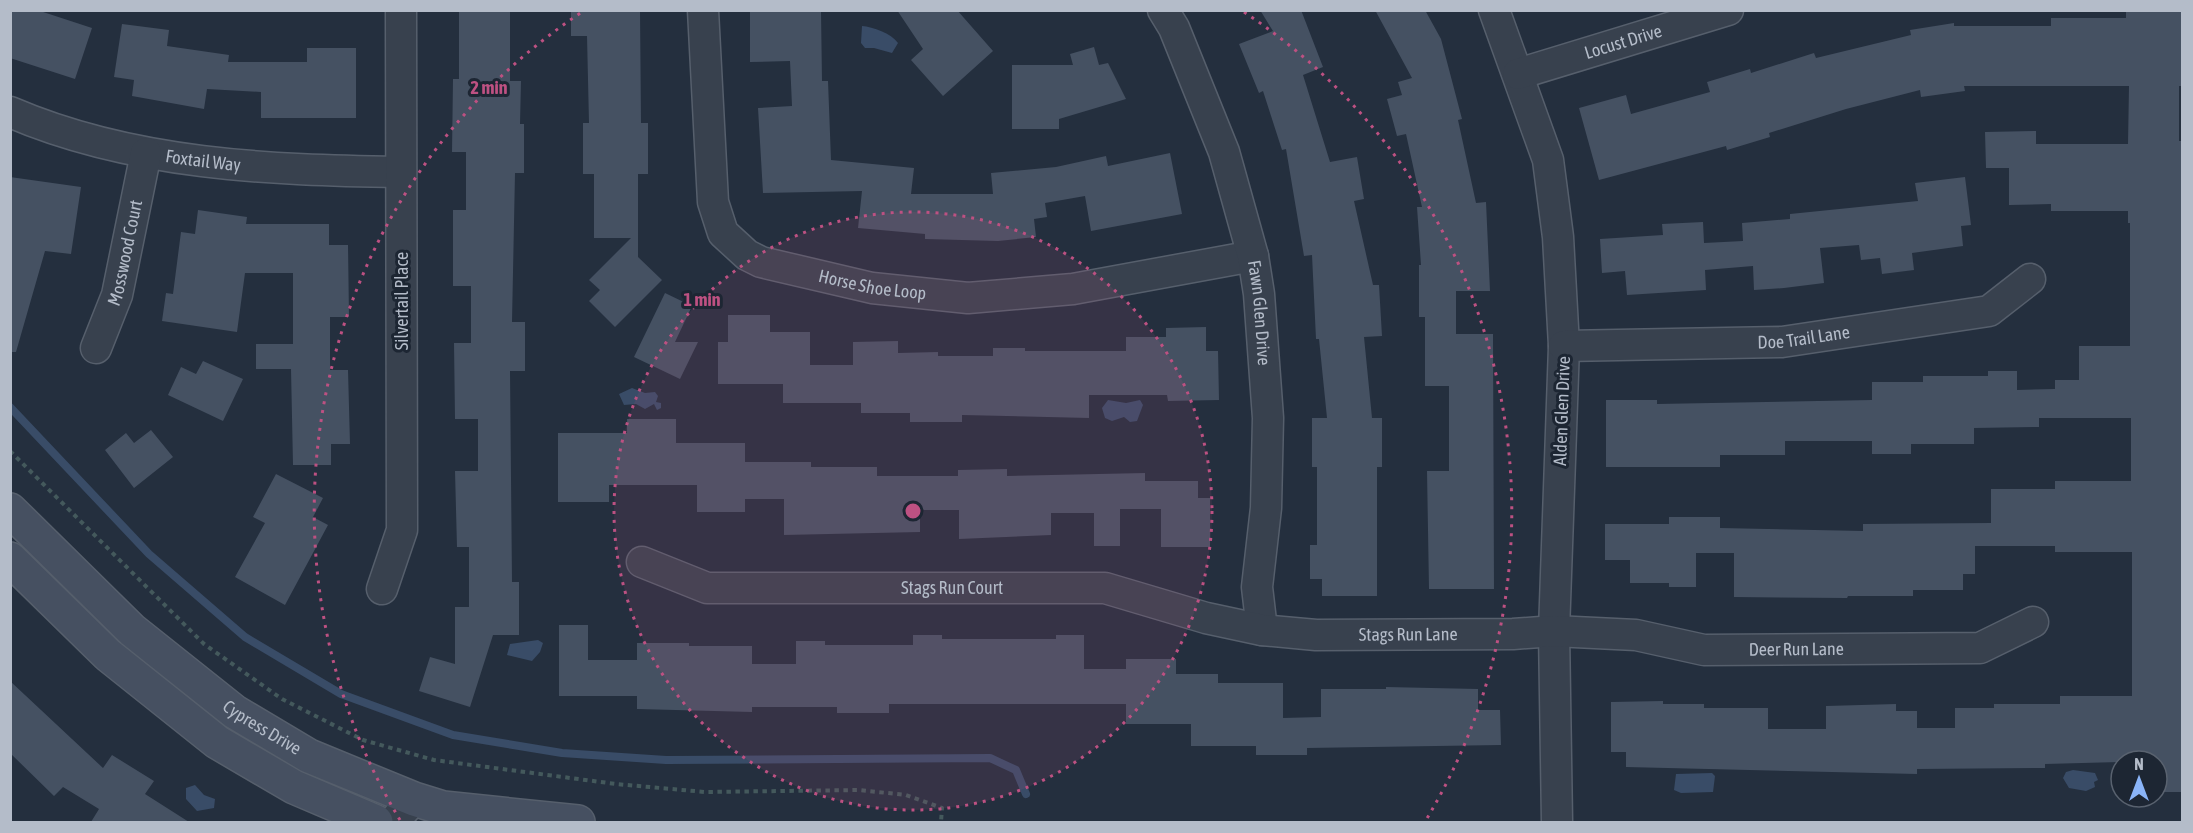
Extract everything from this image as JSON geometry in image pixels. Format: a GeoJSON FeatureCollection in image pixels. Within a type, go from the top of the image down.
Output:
{"type":"FeatureCollection","features":[{"type":"Feature","properties":{"kind":"street","name":"Silvertail Place"},"geometry":{"type":"LineString","coordinates":[[382,589],[402,530],[401,10]]}},
{"type":"Feature","properties":{"kind":"street","name":"Horse Shoe Loop"},"geometry":{"type":"LineString","coordinates":[[704,10],[713,202],[723,233],[747,255],[761,262],[872,288],[968,298],[1073,289],[1253,256]]}},
{"type":"Feature","properties":{"kind":"street","name":"Fawn Glen Drive"},"geometry":{"type":"LineString","coordinates":[[1163,10],[1174,28],[1224,152],[1253,256],[1259,294],[1268,418],[1266,508],[1257,587],[1262,630]]}},
{"type":"Feature","properties":{"kind":"street","name":"Alden Glen Drive"},"geometry":{"type":"LineString","coordinates":[[1494,10],[1548,160],[1558,237],[1564,346],[1554,631],[1557,822]]}},
{"type":"Feature","properties":{"kind":"street","name":"Locust Drive"},"geometry":{"type":"LineString","coordinates":[[1518,74],[1728,10]]}},
{"type":"Feature","properties":{"kind":"street","name":"Foxtail Way"},"geometry":{"type":"LineString","coordinates":[[10,112],[35,122],[146,153],[297,171],[401,172]]}},
{"type":"Feature","properties":{"kind":"street","name":"Mosswood Court"},"geometry":{"type":"LineString","coordinates":[[96,348],[117,295],[146,153]]}},
{"type":"Feature","properties":{"kind":"street","name":"Doe Trail Lane"},"geometry":{"type":"LineString","coordinates":[[1564,346],[1782,342],[1989,311],[2030,279]]}},
{"type":"Feature","properties":{"kind":"street","name":"Cypress Drive"},"geometry":{"type":"LineString","coordinates":[[10,510],[132,630],[235,712],[408,815],[443,808],[578,822]]}},
{"type":"Feature","properties":{"kind":"street","name":"Cypress Drive"},"geometry":{"type":"LineString","coordinates":[[10,559],[108,655],[218,742],[294,787],[376,822]]}},
{"type":"Feature","properties":{"kind":"street","name":"Stags Run Court"},"geometry":{"type":"LineString","coordinates":[[642,562],[706,588],[1105,588],[1206,618],[1262,630]]}},
{"type":"Feature","properties":{"kind":"street","name":"Deer Run Lane"},"geometry":{"type":"LineString","coordinates":[[1554,631],[1636,635],[1704,650],[1980,648],[2034,622]]}},
{"type":"Feature","properties":{"kind":"street","name":"Stags Run Lane"},"geometry":{"type":"LineString","coordinates":[[1262,630],[1316,635],[1514,634],[1554,631]]}},
{"type":"Feature","properties":{"kind":"path"},"geometry":{"type":"LineString","coordinates":[[10,451],[204,644],[282,699],[363,740],[434,760],[615,784],[705,792],[859,790],[906,795],[942,808],[941,822]]}},
{"type":"Feature","properties":{"kind":"water"},"geometry":{"type":"Polygon","coordinates":[[[862,26],[882,31],[895,39],[898,43],[892,53],[865,48],[861,43],[862,26]]]}},
{"type":"Feature","properties":{"kind":"water"},"geometry":{"type":"Polygon","coordinates":[[[632,388],[645,393],[655,392],[658,396],[656,402],[661,403],[661,408],[657,410],[654,404],[645,409],[636,404],[624,405],[619,394],[632,388]]]}},
{"type":"Feature","properties":{"kind":"water"},"geometry":{"type":"Polygon","coordinates":[[[1108,400],[1126,403],[1140,400],[1143,405],[1137,421],[1130,422],[1124,417],[1112,421],[1105,418],[1102,408],[1108,400]]]}},
{"type":"Feature","properties":{"kind":"water"},"geometry":{"type":"Polygon","coordinates":[[[538,640],[543,643],[540,652],[532,661],[507,655],[510,644],[538,640]]]}},
{"type":"Feature","properties":{"kind":"water"},"geometry":{"type":"Polygon","coordinates":[[[2073,770],[2095,773],[2098,780],[2094,782],[2095,787],[2086,791],[2069,788],[2063,778],[2066,772],[2073,770]]]}},
{"type":"Feature","properties":{"kind":"water"},"geometry":{"type":"Polygon","coordinates":[[[1712,773],[1715,776],[1713,792],[1681,793],[1674,790],[1676,774],[1712,773]]]}},
{"type":"Feature","properties":{"kind":"water"},"geometry":{"type":"Polygon","coordinates":[[[195,785],[204,795],[215,799],[214,808],[197,811],[186,799],[186,788],[195,785]]]}},
{"type":"Feature","properties":{"kind":"building"},"geometry":{"type":"Polygon","coordinates":[[[10,10],[37,10],[92,28],[75,79],[10,58],[10,10]]]}},
{"type":"Feature","properties":{"kind":"building"},"geometry":{"type":"Polygon","coordinates":[[[459,10],[510,10],[510,81],[521,81],[520,124],[524,124],[524,173],[515,173],[512,322],[525,322],[525,371],[510,371],[512,582],[519,582],[519,635],[493,635],[470,707],[419,691],[430,657],[455,664],[455,607],[469,607],[469,547],[457,547],[455,471],[478,471],[478,419],[455,419],[454,343],[471,343],[471,286],[453,286],[453,210],[466,210],[466,152],[452,152],[453,79],[459,79],[459,10]]]}},
{"type":"Feature","properties":{"kind":"building"},"geometry":{"type":"Polygon","coordinates":[[[571,10],[640,10],[641,123],[648,123],[648,174],[638,174],[638,257],[662,280],[615,327],[589,301],[600,290],[589,280],[631,238],[594,238],[594,174],[583,174],[583,123],[589,123],[587,36],[571,36],[571,10]]]}},
{"type":"Feature","properties":{"kind":"building"},"geometry":{"type":"Polygon","coordinates":[[[897,10],[957,10],[993,51],[943,96],[911,60],[923,49],[897,10]]]}},
{"type":"Feature","properties":{"kind":"building"},"geometry":{"type":"Polygon","coordinates":[[[1260,10],[1301,10],[1323,67],[1303,75],[1330,162],[1357,157],[1364,199],[1354,201],[1373,285],[1379,285],[1382,336],[1364,337],[1372,418],[1382,418],[1382,467],[1377,467],[1377,596],[1322,596],[1322,579],[1310,579],[1310,545],[1317,545],[1317,467],[1312,467],[1312,418],[1327,418],[1319,339],[1316,339],[1312,255],[1304,256],[1286,149],[1282,150],[1263,91],[1259,93],[1239,44],[1273,31],[1260,10]]]}},
{"type":"Feature","properties":{"kind":"building"},"geometry":{"type":"Polygon","coordinates":[[[1375,10],[1425,10],[1441,39],[1462,119],[1458,120],[1476,203],[1486,202],[1490,291],[1456,291],[1456,334],[1493,334],[1494,589],[1429,589],[1427,471],[1449,471],[1449,386],[1425,386],[1425,317],[1419,317],[1419,265],[1421,265],[1417,207],[1422,207],[1406,134],[1397,136],[1387,99],[1402,95],[1398,82],[1412,78],[1375,10]]]}},
{"type":"Feature","properties":{"kind":"building"},"geometry":{"type":"Polygon","coordinates":[[[2126,10],[2182,10],[2179,141],[2182,141],[2182,792],[2169,792],[2169,749],[2109,749],[2109,762],[2045,764],[2045,768],[1917,769],[1917,774],[1626,767],[1626,752],[1611,752],[1611,702],[1663,701],[1663,704],[1704,704],[1704,708],[1768,708],[1768,729],[1826,729],[1826,706],[1896,704],[1896,711],[1917,711],[1917,728],[1955,728],[1955,708],[1994,708],[1994,704],[2060,704],[2060,696],[2132,696],[2132,552],[2055,552],[2055,546],[1975,546],[1975,574],[1963,574],[1963,590],[1913,590],[1913,596],[1848,596],[1847,598],[1734,597],[1734,553],[1696,553],[1696,587],[1669,587],[1669,583],[1630,583],[1630,560],[1605,560],[1605,524],[1669,524],[1669,517],[1720,517],[1720,528],[1863,531],[1863,524],[1991,523],[1991,489],[2055,489],[2055,481],[2131,481],[2131,418],[2039,418],[2039,427],[1974,428],[1974,444],[1911,444],[1911,454],[1872,454],[1872,441],[1785,441],[1785,455],[1720,455],[1720,467],[1606,467],[1606,400],[1657,400],[1657,404],[1872,400],[1872,382],[1923,382],[1923,376],[1988,376],[1988,371],[2017,371],[2017,390],[2055,389],[2055,380],[2079,380],[2079,346],[2130,346],[2130,223],[2128,223],[2128,211],[2051,211],[2051,204],[2009,205],[2009,168],[1986,168],[1985,132],[2036,131],[2036,144],[2128,144],[2129,86],[1964,86],[1965,91],[1921,97],[1920,90],[1846,109],[1769,133],[1770,137],[1727,150],[1726,146],[1599,180],[1579,108],[1626,95],[1631,114],[1710,92],[1707,82],[1750,69],[1751,73],[1814,53],[1816,58],[1911,35],[1910,30],[1954,23],[1954,26],[2051,26],[2051,18],[2126,18],[2126,10]]]}},
{"type":"Feature","properties":{"kind":"building"},"geometry":{"type":"Polygon","coordinates":[[[821,11],[822,81],[828,81],[831,160],[914,168],[911,194],[993,194],[991,173],[1056,167],[1106,156],[1108,166],[1170,153],[1182,214],[1091,231],[1085,196],[1045,203],[1047,217],[1034,219],[1036,237],[998,241],[925,239],[925,234],[858,228],[862,191],[763,193],[758,108],[792,106],[790,61],[750,62],[750,12],[821,11]]]}},
{"type":"Feature","properties":{"kind":"building"},"geometry":{"type":"Polygon","coordinates":[[[122,24],[169,30],[167,46],[229,55],[228,62],[307,62],[307,48],[356,48],[356,118],[261,118],[261,92],[207,89],[204,109],[132,96],[134,80],[114,77],[122,24]]]}},
{"type":"Feature","properties":{"kind":"building"},"geometry":{"type":"Polygon","coordinates":[[[1094,47],[1099,65],[1108,63],[1126,99],[1059,119],[1059,129],[1012,129],[1012,65],[1073,65],[1070,54],[1094,47]]]}},
{"type":"Feature","properties":{"kind":"building"},"geometry":{"type":"Polygon","coordinates":[[[10,177],[81,187],[71,254],[45,251],[16,352],[10,352],[10,177]]]}},
{"type":"Feature","properties":{"kind":"building"},"geometry":{"type":"Polygon","coordinates":[[[1965,177],[1971,225],[1961,226],[1963,246],[1912,253],[1914,270],[1882,274],[1880,258],[1861,260],[1859,245],[1820,248],[1824,283],[1784,288],[1754,290],[1753,266],[1705,270],[1706,290],[1627,295],[1625,271],[1602,273],[1600,239],[1663,235],[1662,224],[1703,222],[1704,243],[1743,241],[1742,223],[1790,219],[1790,214],[1918,201],[1915,183],[1965,177]]]}},
{"type":"Feature","properties":{"kind":"building"},"geometry":{"type":"Polygon","coordinates":[[[198,210],[247,217],[246,224],[329,224],[329,245],[348,245],[349,317],[330,317],[330,370],[348,370],[350,444],[331,444],[331,465],[293,465],[291,369],[256,369],[256,344],[293,344],[293,273],[245,273],[237,332],[162,321],[166,293],[173,294],[181,232],[195,234],[198,210]]]}},
{"type":"Feature","properties":{"kind":"building"},"geometry":{"type":"Polygon","coordinates":[[[665,293],[692,306],[675,342],[698,342],[680,379],[634,357],[665,293]]]}},
{"type":"Feature","properties":{"kind":"building"},"geometry":{"type":"Polygon","coordinates":[[[728,315],[770,315],[770,332],[810,332],[810,365],[853,365],[853,342],[898,341],[898,353],[938,352],[938,356],[993,356],[993,348],[1025,348],[1025,351],[1126,351],[1126,337],[1166,337],[1166,328],[1206,327],[1206,351],[1218,351],[1219,400],[1168,401],[1167,395],[1089,395],[1089,418],[962,415],[962,422],[910,422],[910,413],[861,413],[861,403],[783,403],[783,384],[718,384],[718,342],[728,342],[728,315]]]}},
{"type":"Feature","properties":{"kind":"building"},"geometry":{"type":"Polygon","coordinates":[[[203,361],[243,379],[223,421],[168,395],[181,367],[196,374],[203,361]]]}},
{"type":"Feature","properties":{"kind":"building"},"geometry":{"type":"Polygon","coordinates":[[[627,419],[676,419],[676,443],[745,443],[745,462],[811,462],[811,467],[877,467],[877,476],[958,476],[958,470],[1007,469],[1007,476],[1145,473],[1145,481],[1198,481],[1198,498],[1210,498],[1210,547],[1161,547],[1161,509],[1120,509],[1120,546],[1094,546],[1094,513],[1051,513],[1051,535],[959,539],[959,510],[920,510],[920,532],[784,535],[784,499],[745,499],[745,512],[697,512],[697,485],[609,485],[609,502],[558,502],[558,433],[627,433],[627,419]]]}},
{"type":"Feature","properties":{"kind":"building"},"geometry":{"type":"Polygon","coordinates":[[[151,430],[173,457],[134,488],[105,450],[126,433],[134,443],[151,430]]]}},
{"type":"Feature","properties":{"kind":"building"},"geometry":{"type":"Polygon","coordinates":[[[276,474],[323,498],[313,517],[328,525],[285,605],[235,577],[265,523],[253,517],[276,474]]]}},
{"type":"Feature","properties":{"kind":"building"},"geometry":{"type":"Polygon","coordinates":[[[559,625],[588,625],[588,660],[637,660],[637,643],[689,643],[689,646],[752,646],[752,664],[796,664],[796,641],[825,641],[825,645],[913,645],[913,635],[942,635],[942,639],[1056,639],[1056,635],[1084,635],[1084,669],[1126,669],[1126,659],[1176,659],[1176,674],[1218,674],[1218,683],[1283,683],[1283,718],[1321,717],[1321,689],[1386,689],[1386,687],[1478,689],[1478,710],[1500,710],[1501,745],[1307,748],[1307,755],[1256,755],[1256,746],[1191,746],[1191,724],[1126,724],[1126,704],[889,704],[889,713],[837,713],[837,707],[752,707],[752,712],[637,709],[637,696],[559,696],[559,625]]]}},
{"type":"Feature","properties":{"kind":"building"},"geometry":{"type":"Polygon","coordinates":[[[10,681],[103,768],[112,755],[154,781],[145,794],[189,822],[91,822],[99,809],[63,787],[54,796],[10,753],[10,681]]]}},
{"type":"Feature","properties":{"kind":"waterway"},"geometry":{"type":"LineString","coordinates":[[10,407],[149,554],[245,637],[341,694],[453,735],[562,753],[666,760],[990,758],[1016,770],[1026,794]]}}]}
